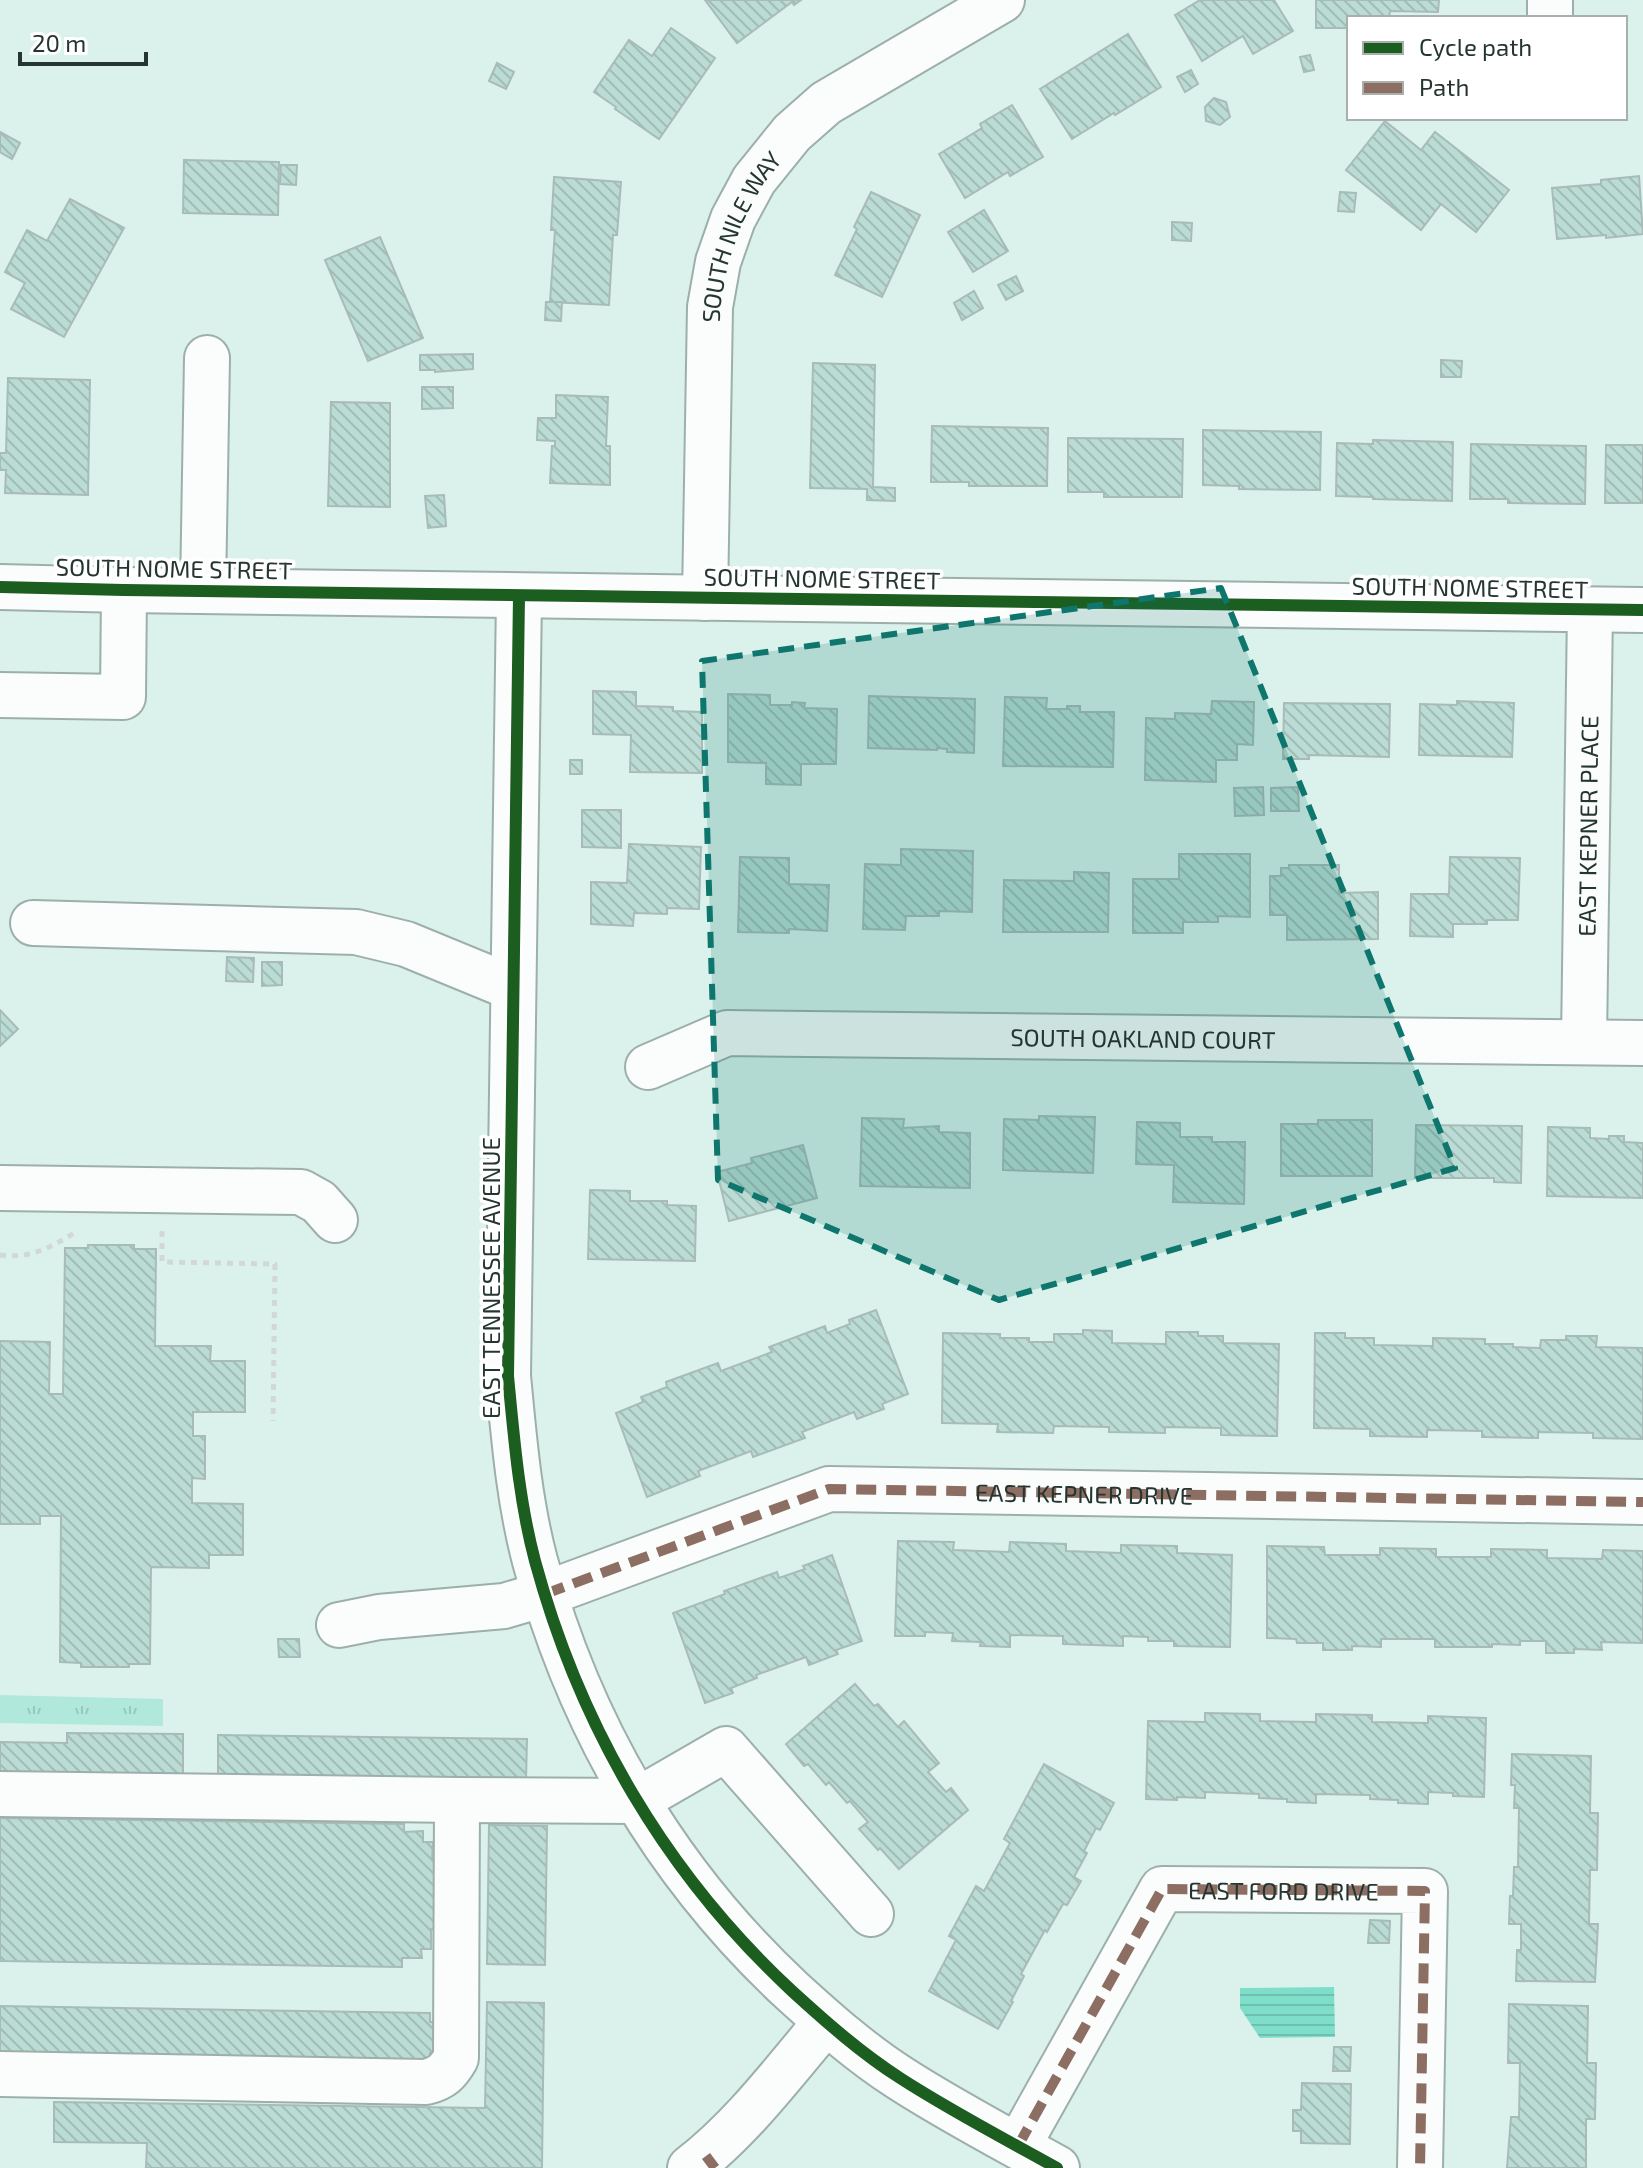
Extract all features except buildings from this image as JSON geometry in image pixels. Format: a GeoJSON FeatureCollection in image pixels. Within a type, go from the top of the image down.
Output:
{"type":"FeatureCollection","features":[{"type":"Feature","properties":{"kind":"street","name":"SOUTH NILE WAY"},"geometry":{"type":"LineString","coordinates":[[705,598],[710,307],[718,262],[733,219],[754,180],[792,133],[826,103],[1002,0]]}},
{"type":"Feature","properties":{"kind":"street","name":"SOUTH NOME STREET"},"geometry":{"type":"LineString","coordinates":[[203,591],[207,358]]}},
{"type":"Feature","properties":{"kind":"street","name":"SOUTH NOME STREET"},"geometry":{"type":"LineString","coordinates":[[0,587],[1643,610]]}},
{"type":"Feature","properties":{"kind":"street"},"geometry":{"type":"LineString","coordinates":[[0,695],[123,697],[124,590]]}},
{"type":"Feature","properties":{"kind":"street","name":"EAST TENNESSEE AVENUE"},"geometry":{"type":"LineString","coordinates":[[519,596],[508,1376],[516,1468],[534,1559],[561,1647],[598,1732],[636,1801],[696,1889],[757,1958],[826,2022],[899,2078],[1057,2168]]}},
{"type":"Feature","properties":{"kind":"street","name":"EAST KEPNER PLACE"},"geometry":{"type":"LineString","coordinates":[[1584,1042],[1590,610]]}},
{"type":"Feature","properties":{"kind":"street"},"geometry":{"type":"LineString","coordinates":[[33,923],[356,932],[406,944],[513,988]]}},
{"type":"Feature","properties":{"kind":"street","name":"SOUTH OAKLAND COURT"},"geometry":{"type":"LineString","coordinates":[[648,1067],[727,1033],[1643,1043]]}},
{"type":"Feature","properties":{"kind":"street"},"geometry":{"type":"LineString","coordinates":[[0,1188],[301,1192],[319,1202],[335,1220]]}},
{"type":"Feature","properties":{"kind":"street","name":"EAST KEPNER DRIVE"},"geometry":{"type":"LineString","coordinates":[[339,1625],[379,1617],[504,1606],[545,1594],[829,1489],[1643,1502]]}},
{"type":"Feature","properties":{"kind":"street"},"geometry":{"type":"LineString","coordinates":[[0,1794],[636,1801],[726,1749],[871,1914]]}},
{"type":"Feature","properties":{"kind":"street"},"geometry":{"type":"LineString","coordinates":[[0,2074],[426,2082],[437,2079],[448,2072],[456,2058],[457,1800]]}},
{"type":"Feature","properties":{"kind":"street","name":"EAST FORD DRIVE"},"geometry":{"type":"LineString","coordinates":[[1018,2146],[1162,1889],[1425,1891],[1420,2168]]}},
{"type":"Feature","properties":{"kind":"street"},"geometry":{"type":"LineString","coordinates":[[703,2164],[826,2022]]}},
{"type":"Feature","properties":{"kind":"path"},"geometry":{"type":"LineString","coordinates":[[157,1224],[162,1228],[162,1262],[275,1264],[273,1421]]}},
{"type":"Feature","properties":{"kind":"path"},"geometry":{"type":"LineString","coordinates":[[0,1255],[16,1256],[46,1250],[80,1229]]}},
{"type":"Feature","properties":{"kind":"highlighted area"},"geometry":{"type":"Polygon","coordinates":[[[1221,588],[1455,1168],[999,1300],[718,1180],[702,661],[1221,588]]]}},
{"type":"Feature","properties":{"kind":"green space"},"geometry":{"type":"Polygon","coordinates":[[[0,1695],[163,1699],[163,1726],[0,1723],[0,1695]]]}},
{"type":"Feature","properties":{"kind":"shaded area"},"geometry":{"type":"Polygon","coordinates":[[[1334,1987],[1335,2037],[1260,2038],[1240,2008],[1240,1988],[1334,1987]]]}},
{"type":"Feature","properties":{"kind":"marked path"},"geometry":{"type":"LineString","coordinates":[[545,1594],[829,1489],[1643,1502]]}},
{"type":"Feature","properties":{"kind":"marked path"},"geometry":{"type":"LineString","coordinates":[[1018,2146],[1162,1889],[1425,1891],[1420,2168]]}},
{"type":"Feature","properties":{"kind":"marked path"},"geometry":{"type":"LineString","coordinates":[[706,2156],[715,2168]]}},
{"type":"Feature","properties":{"kind":"cycle path"},"geometry":{"type":"LineString","coordinates":[[0,587],[1643,610]]}},
{"type":"Feature","properties":{"kind":"cycle path"},"geometry":{"type":"LineString","coordinates":[[519,596],[508,1376],[525,1516],[554,1622],[576,1682],[633,1794],[705,1898],[747,1946],[792,1991],[858,2048],[919,2090],[1057,2168]]}}]}
